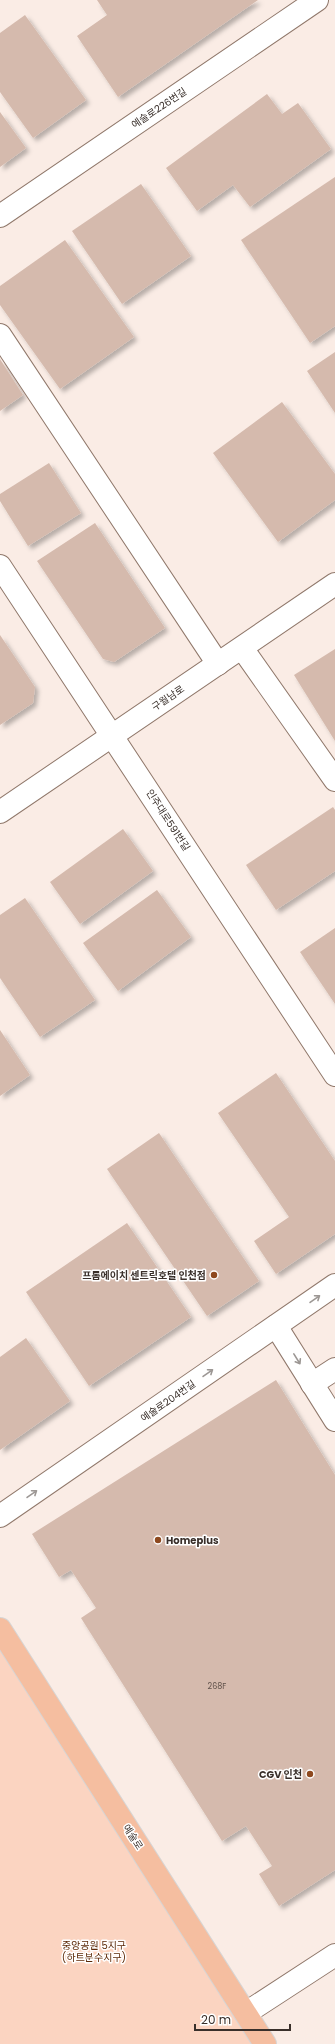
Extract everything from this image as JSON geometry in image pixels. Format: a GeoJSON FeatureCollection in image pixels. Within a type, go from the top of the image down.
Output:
{"type":"FeatureCollection","features":[{"type":"Feature","properties":{"kind":"main road","name":"예술로"},"geometry":{"type":"LineString","coordinates":[[0,1629],[265,2044]]}},
{"type":"Feature","properties":{"kind":"street","name":"예술로226번길"},"geometry":{"type":"LineString","coordinates":[[0,216],[317,0]]}},
{"type":"Feature","properties":{"kind":"street"},"geometry":{"type":"LineString","coordinates":[[0,335],[218,664]]}},
{"type":"Feature","properties":{"kind":"street","name":"인주대로591번길"},"geometry":{"type":"LineString","coordinates":[[0,566],[335,1075]]}},
{"type":"Feature","properties":{"kind":"street","name":"구월남로"},"geometry":{"type":"LineString","coordinates":[[3,804],[112,736],[335,584]]}},
{"type":"Feature","properties":{"kind":"street"},"geometry":{"type":"LineString","coordinates":[[242,648],[335,780]]}},
{"type":"Feature","properties":{"kind":"street","name":"예술로204번길"},"geometry":{"type":"LineString","coordinates":[[0,1516],[335,1285]]}},
{"type":"Feature","properties":{"kind":"street"},"geometry":{"type":"LineString","coordinates":[[276,1326],[335,1420]]}},
{"type":"Feature","properties":{"kind":"street"},"geometry":{"type":"LineString","coordinates":[[312,1384],[335,1369]]}},
{"type":"Feature","properties":{"kind":"street"},"geometry":{"type":"LineString","coordinates":[[246,2013],[335,1955]]}},
{"type":"Feature","properties":{"kind":"shaded area"},"geometry":{"type":"Polygon","coordinates":[[[0,0],[335,0],[335,2044],[266,2044],[0,1629],[0,0]]]}},
{"type":"Feature","properties":{"kind":"green space","name":"중앙공원 5지구 (하트분수지구)"},"geometry":{"type":"Polygon","coordinates":[[[0,1629],[266,2044],[0,2044],[0,1629]]]}},
{"type":"Feature","properties":{"kind":"building"},"geometry":{"type":"Polygon","coordinates":[[[97,0],[258,0],[118,97],[77,36],[107,15],[97,0]]]}},
{"type":"Feature","properties":{"kind":"building"},"geometry":{"type":"Polygon","coordinates":[[[25,15],[86,100],[33,138],[0,92],[0,33],[25,15]]]}},
{"type":"Feature","properties":{"kind":"building"},"geometry":{"type":"Polygon","coordinates":[[[267,94],[282,114],[298,103],[331,149],[250,207],[233,185],[197,211],[166,168],[267,94]]]}},
{"type":"Feature","properties":{"kind":"building"},"geometry":{"type":"Polygon","coordinates":[[[0,112],[26,148],[0,167],[0,112]]]}},
{"type":"Feature","properties":{"kind":"building"},"geometry":{"type":"Polygon","coordinates":[[[335,177],[335,326],[310,343],[241,240],[335,177]]]}},
{"type":"Feature","properties":{"kind":"building"},"geometry":{"type":"Polygon","coordinates":[[[141,184],[191,256],[122,304],[72,231],[141,184]]]}},
{"type":"Feature","properties":{"kind":"building"},"geometry":{"type":"Polygon","coordinates":[[[65,240],[134,337],[60,389],[0,305],[0,286],[65,240]]]}},
{"type":"Feature","properties":{"kind":"building"},"geometry":{"type":"Polygon","coordinates":[[[335,352],[335,413],[307,371],[335,352]]]}},
{"type":"Feature","properties":{"kind":"building"},"geometry":{"type":"Polygon","coordinates":[[[0,359],[23,395],[0,411],[0,359]]]}},
{"type":"Feature","properties":{"kind":"building"},"geometry":{"type":"Polygon","coordinates":[[[282,402],[335,474],[335,500],[278,542],[213,453],[282,402]]]}},
{"type":"Feature","properties":{"kind":"building"},"geometry":{"type":"Polygon","coordinates":[[[49,463],[81,513],[28,546],[0,501],[0,494],[49,463]]]}},
{"type":"Feature","properties":{"kind":"building"},"geometry":{"type":"Polygon","coordinates":[[[95,523],[165,628],[114,662],[103,659],[37,561],[95,523]]]}},
{"type":"Feature","properties":{"kind":"building"},"geometry":{"type":"Polygon","coordinates":[[[0,635],[35,687],[33,703],[0,725],[0,635]]]}},
{"type":"Feature","properties":{"kind":"building"},"geometry":{"type":"Polygon","coordinates":[[[335,649],[335,741],[294,675],[335,649]]]}},
{"type":"Feature","properties":{"kind":"building"},"geometry":{"type":"Polygon","coordinates":[[[333,807],[335,810],[335,871],[276,910],[246,865],[333,807]]]}},
{"type":"Feature","properties":{"kind":"building"},"geometry":{"type":"Polygon","coordinates":[[[123,829],[153,871],[80,924],[50,882],[123,829]]]}},
{"type":"Feature","properties":{"kind":"building"},"geometry":{"type":"Polygon","coordinates":[[[157,890],[191,937],[118,991],[83,943],[157,890]]]}},
{"type":"Feature","properties":{"kind":"building"},"geometry":{"type":"Polygon","coordinates":[[[25,898],[95,1000],[40,1037],[0,978],[0,915],[25,898]]]}},
{"type":"Feature","properties":{"kind":"building"},"geometry":{"type":"Polygon","coordinates":[[[335,928],[335,1004],[300,952],[335,928]]]}},
{"type":"Feature","properties":{"kind":"building"},"geometry":{"type":"Polygon","coordinates":[[[0,1030],[30,1075],[0,1096],[0,1030]]]}},
{"type":"Feature","properties":{"kind":"building"},"geometry":{"type":"Polygon","coordinates":[[[276,1073],[335,1161],[335,1234],[276,1274],[254,1241],[289,1217],[218,1113],[276,1073]]]}},
{"type":"Feature","properties":{"kind":"building"},"geometry":{"type":"Polygon","coordinates":[[[159,1133],[259,1281],[207,1316],[107,1169],[159,1133]]]}},
{"type":"Feature","properties":{"kind":"building"},"geometry":{"type":"Polygon","coordinates":[[[127,1223],[191,1317],[89,1386],[26,1292],[127,1223]]]}},
{"type":"Feature","properties":{"kind":"building"},"geometry":{"type":"Polygon","coordinates":[[[26,1338],[70,1401],[0,1450],[0,1357],[26,1338]]]}},
{"type":"Feature","properties":{"kind":"building"},"geometry":{"type":"Polygon","coordinates":[[[276,1380],[335,1475],[335,1870],[279,1906],[259,1874],[272,1866],[246,1826],[222,1841],[81,1618],[96,1608],[71,1570],[59,1577],[32,1534],[276,1380]]]}},
{"type":"Feature","properties":{"kind":"place","name":"프롬에이치 센트릭호텔 인천점"},"geometry":{"type":"Point","coordinates":[214,1275]}},
{"type":"Feature","properties":{"kind":"place","name":"Homeplus"},"geometry":{"type":"Point","coordinates":[158,1540]}},
{"type":"Feature","properties":{"kind":"place","name":"CGV 인천"},"geometry":{"type":"Point","coordinates":[310,1774]}}]}
